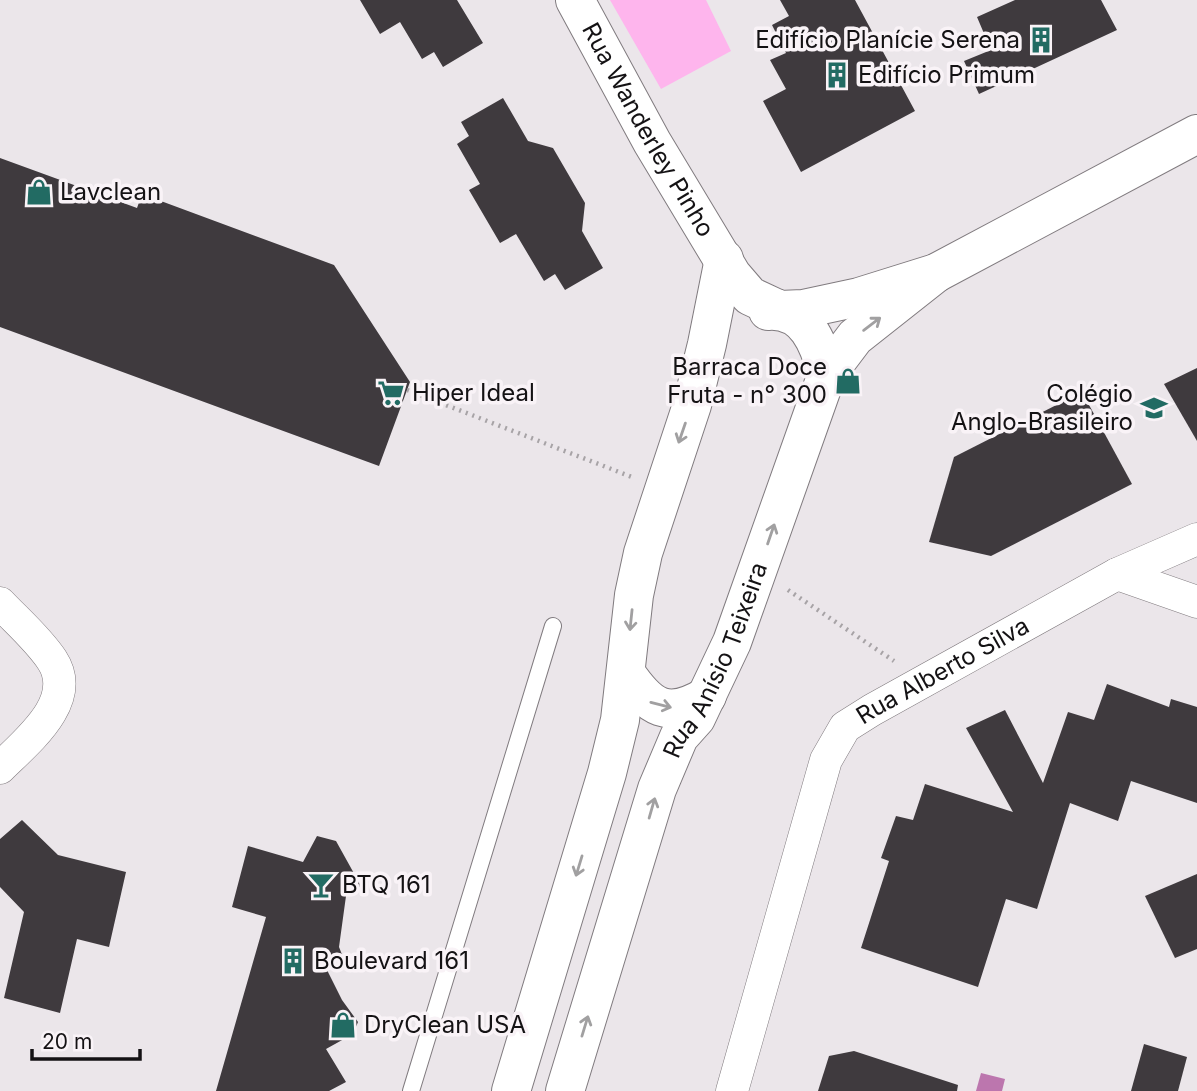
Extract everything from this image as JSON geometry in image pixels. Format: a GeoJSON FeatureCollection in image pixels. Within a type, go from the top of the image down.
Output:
{"type":"FeatureCollection","features":[{"type":"Feature","properties":{"kind":"street","name":"Rua Wanderley Pinho"},"geometry":{"type":"LineString","coordinates":[[575,0],[652,142],[732,275],[750,296],[800,320],[808,328],[821,350],[827,374]]}},
{"type":"Feature","properties":{"kind":"street"},"geometry":{"type":"LineString","coordinates":[[707,344],[723,328],[747,315],[803,309],[859,297],[936,274],[1197,134]]}},
{"type":"Feature","properties":{"kind":"street"},"geometry":{"type":"LineString","coordinates":[[511,1091],[607,773],[620,720],[634,594],[643,553],[692,405],[724,259]]}},
{"type":"Feature","properties":{"kind":"street","name":"Rua Anísio Teixeira"},"geometry":{"type":"LineString","coordinates":[[565,1091],[657,789],[679,737],[696,718],[732,642],[827,374],[855,337],[936,274]]}},
{"type":"Feature","properties":{"kind":"street","name":"Rua Alberto Silva"},"geometry":{"type":"LineString","coordinates":[[732,1091],[827,760],[845,727],[1117,574],[1197,539]]}},
{"type":"Feature","properties":{"kind":"street"},"geometry":{"type":"LineString","coordinates":[[1117,574],[1197,602]]}},
{"type":"Feature","properties":{"kind":"street"},"geometry":{"type":"LineString","coordinates":[[0,603],[52,661],[59,680],[55,702],[44,723],[0,768]]}},
{"type":"Feature","properties":{"kind":"street"},"geometry":{"type":"LineString","coordinates":[[626,673],[652,705],[670,708],[690,706],[707,696]]}},
{"type":"Feature","properties":{"kind":"lane"},"geometry":{"type":"LineString","coordinates":[[411,1091],[552,625]]}},
{"type":"Feature","properties":{"kind":"path"},"geometry":{"type":"LineString","coordinates":[[407,390],[663,488]]}},
{"type":"Feature","properties":{"kind":"path"},"geometry":{"type":"LineString","coordinates":[[758,570],[923,681]]}},
{"type":"Feature","properties":{"kind":"shaded area"},"geometry":{"type":"Polygon","coordinates":[[[610,0],[706,0],[731,51],[661,89],[610,0]]]}},
{"type":"Feature","properties":{"kind":"shaded area"},"geometry":{"type":"Polygon","coordinates":[[[981,1073],[1005,1079],[1002,1091],[976,1091],[981,1073]]]}},
{"type":"Feature","properties":{"kind":"building"},"geometry":{"type":"Polygon","coordinates":[[[360,0],[457,0],[483,43],[443,67],[434,52],[422,59],[400,22],[380,34],[360,0]]]}},
{"type":"Feature","properties":{"kind":"building","name":"Edifício Primum"},"geometry":{"type":"Polygon","coordinates":[[[780,0],[855,0],[915,111],[801,172],[763,101],[786,89],[770,60],[786,53],[772,25],[789,16],[780,0]]]}},
{"type":"Feature","properties":{"kind":"building","name":"Edifício Planície Serena"},"geometry":{"type":"Polygon","coordinates":[[[1015,0],[1101,0],[1117,30],[979,94],[964,61],[991,50],[977,17],[1015,0]]]}},
{"type":"Feature","properties":{"kind":"building"},"geometry":{"type":"Polygon","coordinates":[[[503,98],[528,141],[553,148],[585,203],[582,231],[603,268],[565,290],[555,274],[544,281],[516,234],[500,243],[469,190],[480,184],[457,144],[469,136],[461,122],[503,98]]]}},
{"type":"Feature","properties":{"kind":"building"},"geometry":{"type":"Polygon","coordinates":[[[0,158],[137,208],[142,194],[334,265],[410,382],[379,466],[0,327],[0,158]]]}},
{"type":"Feature","properties":{"kind":"building"},"geometry":{"type":"Polygon","coordinates":[[[1197,368],[1197,441],[1164,384],[1197,368]]]}},
{"type":"Feature","properties":{"kind":"building"},"geometry":{"type":"Polygon","coordinates":[[[1082,392],[1132,484],[991,556],[929,542],[954,457],[1082,392]]]}},
{"type":"Feature","properties":{"kind":"building"},"geometry":{"type":"Polygon","coordinates":[[[1107,684],[1169,707],[1171,699],[1197,707],[1197,803],[1131,781],[1118,821],[1070,803],[1037,909],[1006,899],[978,987],[861,948],[889,861],[881,858],[896,816],[913,820],[925,784],[1013,812],[966,728],[1005,710],[1043,783],[1068,712],[1094,720],[1107,684]]]}},
{"type":"Feature","properties":{"kind":"building"},"geometry":{"type":"Polygon","coordinates":[[[22,820],[58,855],[126,872],[109,947],[77,939],[60,1013],[4,998],[24,912],[0,887],[0,839],[22,820]]]}},
{"type":"Feature","properties":{"kind":"building","name":"Boulevard 161"},"geometry":{"type":"Polygon","coordinates":[[[317,836],[336,841],[361,886],[346,896],[339,947],[343,957],[325,966],[342,1000],[358,1022],[353,1034],[326,1049],[346,1082],[329,1091],[216,1091],[266,917],[232,907],[248,846],[303,862],[317,836]]]}},
{"type":"Feature","properties":{"kind":"building"},"geometry":{"type":"Polygon","coordinates":[[[1197,874],[1197,949],[1175,958],[1145,896],[1197,874]]]}},
{"type":"Feature","properties":{"kind":"building"},"geometry":{"type":"Polygon","coordinates":[[[1144,1044],[1187,1057],[1178,1091],[1131,1091],[1144,1044]]]}},
{"type":"Feature","properties":{"kind":"building"},"geometry":{"type":"Polygon","coordinates":[[[854,1051],[958,1085],[957,1091],[818,1091],[829,1056],[854,1051]]]}},
{"type":"Feature","properties":{"kind":"place","name":"Edifício Planície Serena"},"geometry":{"type":"Point","coordinates":[1041,40]}},
{"type":"Feature","properties":{"kind":"place","name":"Edifício Primum"},"geometry":{"type":"Point","coordinates":[837,75]}},
{"type":"Feature","properties":{"kind":"place","name":"Lavclean"},"geometry":{"type":"Point","coordinates":[39,192]}},
{"type":"Feature","properties":{"kind":"place","name":"Barraca Doce Fruta - n° 300"},"geometry":{"type":"Point","coordinates":[848,381]}},
{"type":"Feature","properties":{"kind":"place","name":"Hiper Ideal"},"geometry":{"type":"Point","coordinates":[391,393]}},
{"type":"Feature","properties":{"kind":"place","name":"Colégio Anglo-Brasileiro"},"geometry":{"type":"Point","coordinates":[1154,408]}},
{"type":"Feature","properties":{"kind":"place","name":"BTQ 161"},"geometry":{"type":"Point","coordinates":[321,885]}},
{"type":"Feature","properties":{"kind":"place","name":"Boulevard 161"},"geometry":{"type":"Point","coordinates":[293,961]}},
{"type":"Feature","properties":{"kind":"place","name":"DryClean USA"},"geometry":{"type":"Point","coordinates":[343,1025]}}]}
